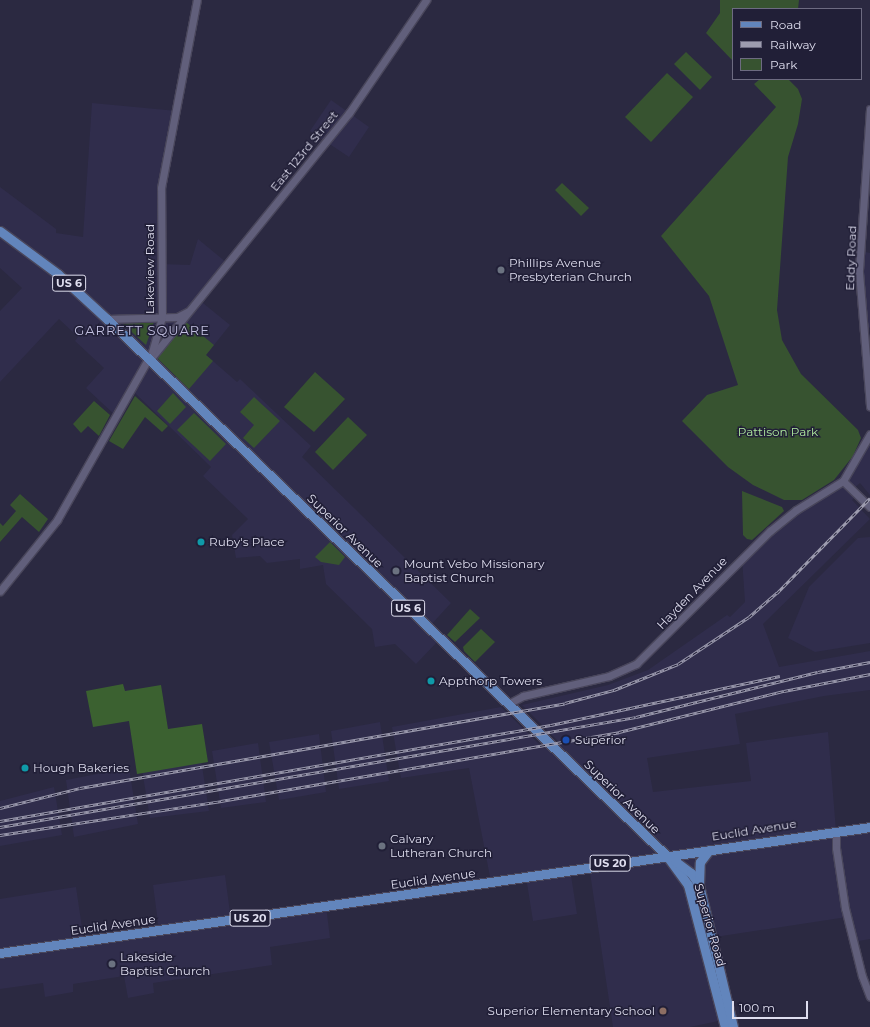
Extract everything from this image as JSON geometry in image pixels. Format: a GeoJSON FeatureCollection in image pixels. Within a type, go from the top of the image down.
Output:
{"type":"FeatureCollection","features":[{"type":"Feature","properties":{"kind":"main road","name":"Superior Avenue"},"geometry":{"type":"LineString","coordinates":[[0,230],[58,274],[107,319],[667,856]]}},
{"type":"Feature","properties":{"kind":"main road","name":"Euclid Avenue"},"geometry":{"type":"LineString","coordinates":[[0,954],[870,827]]}},
{"type":"Feature","properties":{"kind":"main road"},"geometry":{"type":"LineString","coordinates":[[700,885],[700,862],[709,850]]}},
{"type":"Feature","properties":{"kind":"main road","name":"Superior Road"},"geometry":{"type":"LineString","coordinates":[[667,856],[691,873],[700,885],[733,1027]]}},
{"type":"Feature","properties":{"kind":"main road","name":"Superior Road"},"geometry":{"type":"LineString","coordinates":[[667,856],[689,889],[725,1027]]}},
{"type":"Feature","properties":{"kind":"street","name":"Lakeview Road"},"geometry":{"type":"LineString","coordinates":[[0,591],[57,520],[149,360],[162,316],[162,188],[197,0]]}},
{"type":"Feature","properties":{"kind":"street","name":"East 123rd Street"},"geometry":{"type":"LineString","coordinates":[[149,360],[349,112],[426,0]]}},
{"type":"Feature","properties":{"kind":"street","name":"Eddy Road"},"geometry":{"type":"LineString","coordinates":[[870,109],[859,272],[870,407]]}},
{"type":"Feature","properties":{"kind":"street"},"geometry":{"type":"LineString","coordinates":[[107,319],[180,316],[190,309]]}},
{"type":"Feature","properties":{"kind":"street"},"geometry":{"type":"LineString","coordinates":[[870,434],[843,481],[870,507]]}},
{"type":"Feature","properties":{"kind":"street","name":"Hayden Avenue"},"geometry":{"type":"LineString","coordinates":[[508,704],[523,696],[609,676],[636,664],[770,531],[796,510],[843,481]]}},
{"type":"Feature","properties":{"kind":"street"},"geometry":{"type":"LineString","coordinates":[[836,831],[836,848],[848,923],[870,996]]}},
{"type":"Feature","properties":{"kind":"shaded area"},"geometry":{"type":"Polygon","coordinates":[[[331,100],[369,127],[349,157],[310,131],[331,100]]]}},
{"type":"Feature","properties":{"kind":"shaded area"},"geometry":{"type":"Polygon","coordinates":[[[92,103],[177,111],[161,188],[161,264],[190,265],[198,239],[227,263],[198,299],[230,325],[206,355],[237,382],[240,379],[311,446],[302,457],[451,603],[429,627],[440,639],[416,664],[395,644],[375,647],[372,629],[326,584],[323,565],[300,569],[300,559],[267,563],[260,556],[236,558],[232,535],[248,519],[203,476],[211,467],[132,390],[116,416],[86,388],[104,368],[75,341],[78,337],[59,319],[0,382],[0,311],[22,288],[0,268],[0,187],[56,229],[56,233],[83,237],[92,103]]]}},
{"type":"Feature","properties":{"kind":"shaded area"},"geometry":{"type":"Polygon","coordinates":[[[861,251],[870,253],[870,327],[864,334],[861,251]]]}},
{"type":"Feature","properties":{"kind":"shaded area"},"geometry":{"type":"Polygon","coordinates":[[[870,434],[870,495],[860,483],[852,490],[857,495],[852,500],[870,519],[763,624],[779,667],[870,651],[870,690],[824,696],[735,714],[740,744],[647,758],[653,792],[751,781],[746,743],[828,732],[836,831],[870,827],[870,939],[853,942],[847,917],[715,937],[723,1020],[690,1027],[613,1027],[589,866],[570,869],[577,914],[533,921],[526,877],[491,882],[469,768],[401,778],[392,727],[501,707],[543,748],[562,745],[522,705],[608,685],[648,670],[727,615],[730,617],[745,602],[742,558],[770,531],[843,481],[870,434]]]}},
{"type":"Feature","properties":{"kind":"shaded area"},"geometry":{"type":"Polygon","coordinates":[[[870,537],[870,643],[815,652],[788,638],[809,587],[858,538],[870,537]]]}},
{"type":"Feature","properties":{"kind":"shaded area"},"geometry":{"type":"Polygon","coordinates":[[[380,722],[389,781],[339,789],[331,731],[380,722]]]}},
{"type":"Feature","properties":{"kind":"shaded area"},"geometry":{"type":"Polygon","coordinates":[[[319,734],[326,792],[279,800],[269,742],[319,734]]]}},
{"type":"Feature","properties":{"kind":"shaded area"},"geometry":{"type":"Polygon","coordinates":[[[258,743],[266,802],[221,808],[212,751],[258,743]]]}},
{"type":"Feature","properties":{"kind":"shaded area"},"geometry":{"type":"Polygon","coordinates":[[[200,753],[209,811],[150,818],[141,764],[200,753]]]}},
{"type":"Feature","properties":{"kind":"shaded area"},"geometry":{"type":"Polygon","coordinates":[[[129,768],[138,824],[74,837],[66,780],[129,768]]]}},
{"type":"Feature","properties":{"kind":"shaded area"},"geometry":{"type":"Polygon","coordinates":[[[54,787],[62,835],[0,846],[0,801],[54,787]]]}},
{"type":"Feature","properties":{"kind":"shaded area"},"geometry":{"type":"Polygon","coordinates":[[[225,875],[231,920],[326,906],[330,938],[270,947],[272,965],[153,983],[154,993],[128,998],[124,976],[73,984],[73,992],[45,997],[43,983],[0,989],[0,899],[76,887],[84,941],[159,930],[153,885],[225,875]]]}},
{"type":"Feature","properties":{"kind":"green space"},"geometry":{"type":"Polygon","coordinates":[[[720,0],[799,0],[798,8],[732,8],[732,60],[706,33],[720,13],[720,0]]]}},
{"type":"Feature","properties":{"kind":"green space"},"geometry":{"type":"Polygon","coordinates":[[[686,52],[712,77],[700,90],[674,64],[686,52]]]}},
{"type":"Feature","properties":{"kind":"green space"},"geometry":{"type":"Polygon","coordinates":[[[667,73],[693,97],[651,142],[625,117],[667,73]]]}},
{"type":"Feature","properties":{"kind":"green space","name":"Pattison Park"},"geometry":{"type":"Polygon","coordinates":[[[759,80],[789,80],[798,89],[802,99],[798,124],[788,157],[777,310],[782,340],[801,374],[858,430],[861,438],[853,456],[834,480],[802,500],[784,500],[753,485],[728,467],[682,421],[707,395],[738,385],[709,296],[661,236],[776,107],[754,84],[759,80]]]}},
{"type":"Feature","properties":{"kind":"green space"},"geometry":{"type":"Polygon","coordinates":[[[562,183],[589,208],[581,216],[555,190],[562,183]]]}},
{"type":"Feature","properties":{"kind":"green space"},"geometry":{"type":"Polygon","coordinates":[[[154,322],[146,345],[123,324],[124,323],[154,322]]]}},
{"type":"Feature","properties":{"kind":"green space"},"geometry":{"type":"Polygon","coordinates":[[[186,322],[214,345],[206,355],[213,361],[189,389],[157,358],[186,322]]]}},
{"type":"Feature","properties":{"kind":"green space"},"geometry":{"type":"Polygon","coordinates":[[[315,372],[345,399],[314,432],[284,407],[315,372]]]}},
{"type":"Feature","properties":{"kind":"green space"},"geometry":{"type":"Polygon","coordinates":[[[173,393],[186,407],[170,424],[157,411],[173,393]]]}},
{"type":"Feature","properties":{"kind":"green space"},"geometry":{"type":"Polygon","coordinates":[[[135,396],[168,426],[162,432],[145,417],[123,449],[109,441],[135,396]]]}},
{"type":"Feature","properties":{"kind":"green space"},"geometry":{"type":"Polygon","coordinates":[[[254,397],[280,421],[254,448],[243,438],[254,425],[240,412],[254,397]]]}},
{"type":"Feature","properties":{"kind":"green space"},"geometry":{"type":"Polygon","coordinates":[[[94,401],[110,415],[99,436],[88,426],[81,433],[73,424],[94,401]]]}},
{"type":"Feature","properties":{"kind":"green space"},"geometry":{"type":"Polygon","coordinates":[[[194,413],[226,444],[210,461],[177,430],[194,413]]]}},
{"type":"Feature","properties":{"kind":"green space"},"geometry":{"type":"Polygon","coordinates":[[[348,417],[367,435],[333,470],[315,452],[348,417]]]}},
{"type":"Feature","properties":{"kind":"green space"},"geometry":{"type":"Polygon","coordinates":[[[742,491],[782,507],[784,511],[752,540],[747,539],[743,535],[742,491]]]}},
{"type":"Feature","properties":{"kind":"green space"},"geometry":{"type":"Polygon","coordinates":[[[20,494],[48,519],[39,532],[22,517],[0,542],[0,523],[3,526],[16,511],[10,505],[20,494]]]}},
{"type":"Feature","properties":{"kind":"green space"},"geometry":{"type":"Polygon","coordinates":[[[330,542],[345,557],[339,565],[321,562],[315,557],[330,542]]]}},
{"type":"Feature","properties":{"kind":"green space"},"geometry":{"type":"Polygon","coordinates":[[[470,609],[480,618],[455,642],[447,635],[470,609]]]}},
{"type":"Feature","properties":{"kind":"green space"},"geometry":{"type":"Polygon","coordinates":[[[481,629],[495,642],[475,662],[464,651],[463,647],[481,629]]]}},
{"type":"Feature","properties":{"kind":"green space"},"geometry":{"type":"Polygon","coordinates":[[[123,684],[125,691],[161,685],[168,729],[202,724],[208,762],[137,774],[129,721],[93,727],[86,691],[123,684]]]}},
{"type":"Feature","properties":{"kind":"railway"},"geometry":{"type":"LineString","coordinates":[[0,808],[80,788],[565,703],[614,690],[678,664],[749,617],[777,593],[870,498]]}},
{"type":"Feature","properties":{"kind":"railway"},"geometry":{"type":"LineString","coordinates":[[0,827],[636,717],[818,672],[870,662]]}},
{"type":"Feature","properties":{"kind":"railway"},"geometry":{"type":"LineString","coordinates":[[0,835],[221,801],[619,732],[784,691],[870,674]]}},
{"type":"Feature","properties":{"kind":"railway"},"geometry":{"type":"LineString","coordinates":[[0,821],[551,725],[780,676]]}},
{"type":"Feature","properties":{"kind":"place","name":"Phillips Avenue Presbyterian Church"},"geometry":{"type":"Point","coordinates":[501,270]}},
{"type":"Feature","properties":{"kind":"place","name":"Ruby's Place"},"geometry":{"type":"Point","coordinates":[201,542]}},
{"type":"Feature","properties":{"kind":"place","name":"Mount Vebo Missionary Baptist Church"},"geometry":{"type":"Point","coordinates":[396,571]}},
{"type":"Feature","properties":{"kind":"place","name":"Appthorp Towers"},"geometry":{"type":"Point","coordinates":[431,681]}},
{"type":"Feature","properties":{"kind":"place","name":"Superior"},"geometry":{"type":"Point","coordinates":[566,740]}},
{"type":"Feature","properties":{"kind":"place","name":"Hough Bakeries"},"geometry":{"type":"Point","coordinates":[25,768]}},
{"type":"Feature","properties":{"kind":"place","name":"Calvary Lutheran Church"},"geometry":{"type":"Point","coordinates":[382,846]}},
{"type":"Feature","properties":{"kind":"place","name":"Lakeside Baptist Church"},"geometry":{"type":"Point","coordinates":[112,964]}},
{"type":"Feature","properties":{"kind":"place","name":"Superior Elementary School"},"geometry":{"type":"Point","coordinates":[663,1011]}},
{"type":"Feature","properties":{"kind":"district","name":"GARRETT SQUARE"},"geometry":{"type":"Point","coordinates":[142,330]}}]}
